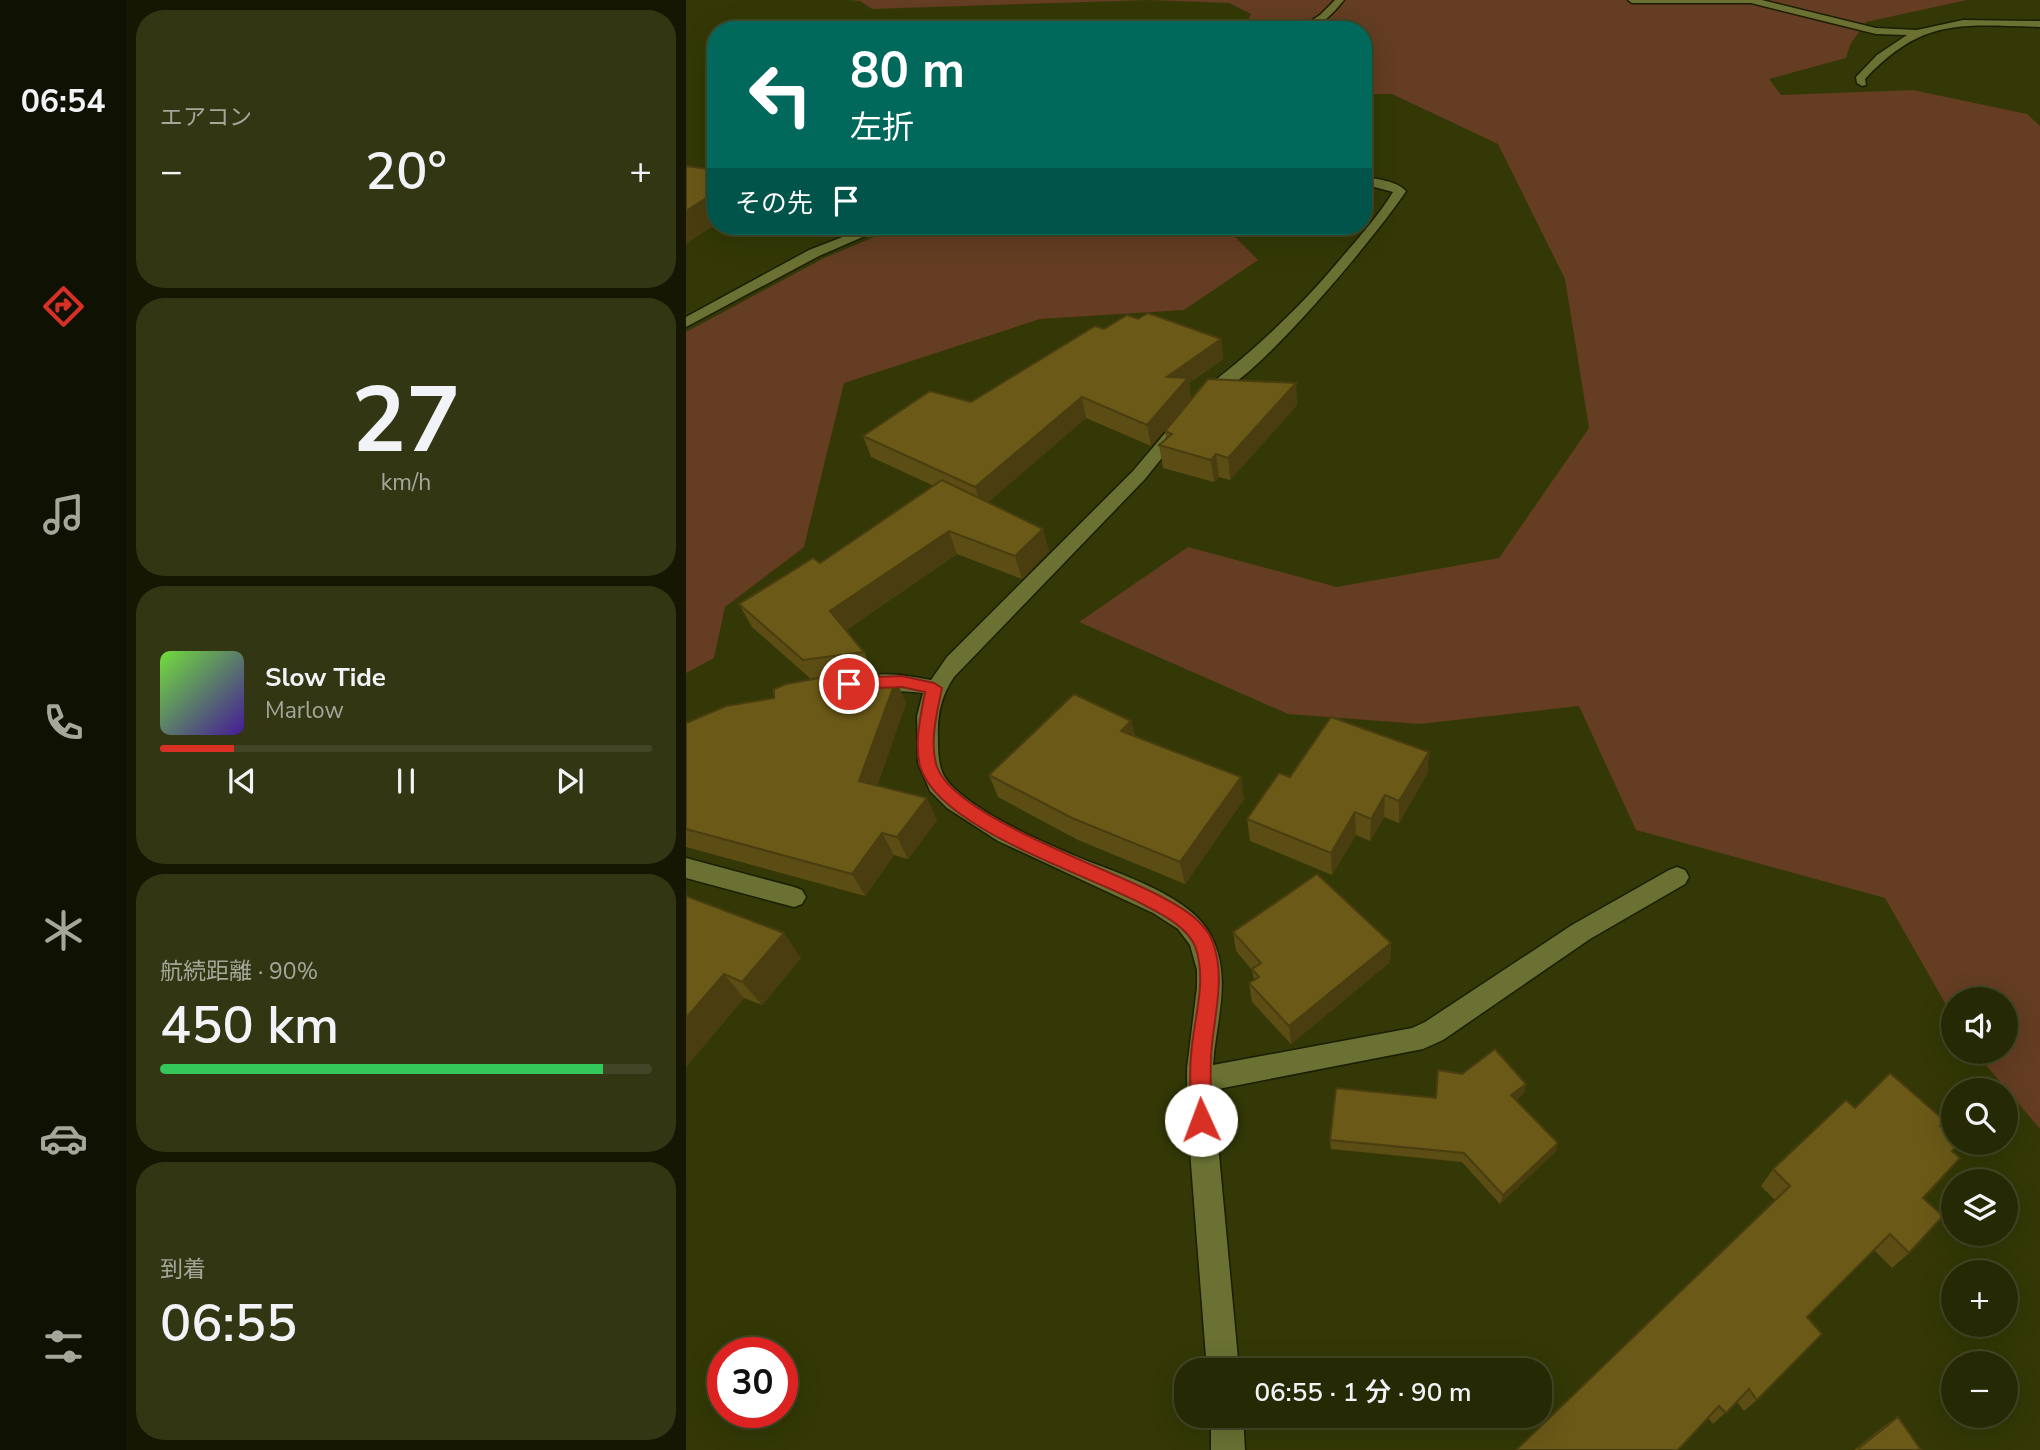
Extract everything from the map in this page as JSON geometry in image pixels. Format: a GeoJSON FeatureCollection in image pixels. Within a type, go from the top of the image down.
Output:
{"type":"FeatureCollection","features":[{"type":"Feature","properties":{"kind":"street"},"geometry":{"type":"LineString","coordinates":[[1317,21],[1340,0]]}},
{"type":"Feature","properties":{"kind":"street"},"geometry":{"type":"LineString","coordinates":[[1632,0],[1751,1],[1865,29],[1915,32],[1943,24],[2040,24]]}},
{"type":"Feature","properties":{"kind":"street"},"geometry":{"type":"LineString","coordinates":[[1862,83],[1860,79],[1875,61],[1915,32]]}},
{"type":"Feature","properties":{"kind":"street"},"geometry":{"type":"LineString","coordinates":[[1372,182],[1392,186],[1400,191],[1372,230]]}},
{"type":"Feature","properties":{"kind":"street"},"geometry":{"type":"LineString","coordinates":[[686,323],[814,253],[859,235]]}},
{"type":"Feature","properties":{"kind":"street"},"geometry":{"type":"LineString","coordinates":[[1222,1358],[1212,1273],[1199,1097],[1209,969],[1203,942],[1191,925],[1172,911],[1121,883],[1006,834],[955,803],[938,785],[928,765],[926,726],[934,688],[954,662],[1139,475],[1204,396],[1273,341],[1332,279],[1368,235]]}},
{"type":"Feature","properties":{"kind":"street"},"geometry":{"type":"LineString","coordinates":[[855,683],[902,682],[934,688]]}},
{"type":"Feature","properties":{"kind":"street"},"geometry":{"type":"LineString","coordinates":[[686,868],[794,897]]}},
{"type":"Feature","properties":{"kind":"street"},"geometry":{"type":"LineString","coordinates":[[1200,1080],[1414,1040],[1434,1031],[1581,932],[1677,877]]}},
{"type":"Feature","properties":{"kind":"street"},"geometry":{"type":"LineString","coordinates":[[1227,1428],[1228,1450]]}},
{"type":"Feature","properties":{"kind":"shaded area"},"geometry":{"type":"Polygon","coordinates":[[[849,0],[1149,0],[872,9],[860,1],[849,0]]]}},
{"type":"Feature","properties":{"kind":"shaded area"},"geometry":{"type":"Polygon","coordinates":[[[1149,0],[1967,0],[1866,22],[1850,45],[1846,58],[1769,79],[1781,95],[1913,90],[2027,114],[2040,126],[2040,1129],[2018,1103],[2018,1078],[1997,1078],[1985,1064],[2018,1064],[2018,987],[1941,987],[1941,996],[1885,898],[1636,830],[1579,706],[1420,724],[1288,714],[1079,622],[1188,547],[1337,587],[1499,558],[1589,428],[1565,279],[1498,144],[1392,94],[1372,94],[1372,21],[1248,21],[1251,14],[1229,3],[1149,0]]]}},
{"type":"Feature","properties":{"kind":"shaded area"},"geometry":{"type":"Polygon","coordinates":[[[879,235],[1233,235],[1258,260],[1184,310],[1040,319],[844,383],[804,547],[725,607],[714,658],[686,673],[686,332],[824,258],[879,235]]]}},
{"type":"Feature","properties":{"kind":"building"},"geometry":{"type":"Polygon","coordinates":[[[686,166],[707,169],[707,198],[686,211],[686,166]]]}},
{"type":"Feature","properties":{"kind":"building"},"geometry":{"type":"Polygon","coordinates":[[[1148,313],[1221,339],[1167,377],[1188,378],[1147,425],[1082,397],[975,487],[863,436],[930,391],[971,402],[1095,326],[1104,329],[1127,315],[1138,319],[1148,313]]]}},
{"type":"Feature","properties":{"kind":"building"},"geometry":{"type":"Polygon","coordinates":[[[1208,379],[1296,383],[1228,458],[1216,454],[1211,460],[1159,445],[1172,434],[1165,431],[1208,379]]]}},
{"type":"Feature","properties":{"kind":"building"},"geometry":{"type":"Polygon","coordinates":[[[942,480],[1043,529],[1015,556],[949,531],[830,611],[864,652],[803,660],[739,604],[813,558],[820,563],[942,480]]]}},
{"type":"Feature","properties":{"kind":"building"},"geometry":{"type":"Polygon","coordinates":[[[858,671],[878,672],[874,681],[896,680],[859,781],[927,798],[897,837],[882,833],[852,874],[686,829],[686,723],[726,706],[774,698],[774,689],[786,684],[858,671]]]}},
{"type":"Feature","properties":{"kind":"building"},"geometry":{"type":"Polygon","coordinates":[[[1074,694],[1131,721],[1121,731],[1241,777],[1180,862],[1072,818],[989,775],[1074,694]]]}},
{"type":"Feature","properties":{"kind":"building"},"geometry":{"type":"Polygon","coordinates":[[[1331,717],[1429,752],[1399,801],[1385,795],[1371,819],[1355,812],[1331,853],[1247,819],[1279,773],[1290,777],[1331,717]]]}},
{"type":"Feature","properties":{"kind":"building"},"geometry":{"type":"Polygon","coordinates":[[[1317,874],[1391,943],[1289,1026],[1249,983],[1259,977],[1252,969],[1261,963],[1233,932],[1317,874]]]}},
{"type":"Feature","properties":{"kind":"building"},"geometry":{"type":"Polygon","coordinates":[[[686,896],[784,933],[742,982],[724,974],[686,1018],[686,896]]]}},
{"type":"Feature","properties":{"kind":"building"},"geometry":{"type":"Polygon","coordinates":[[[1495,1049],[1526,1084],[1511,1095],[1558,1143],[1503,1195],[1464,1153],[1330,1140],[1336,1088],[1436,1098],[1438,1070],[1462,1074],[1495,1049]]]}},
{"type":"Feature","properties":{"kind":"building"},"geometry":{"type":"Polygon","coordinates":[[[1890,1073],[1941,1118],[1941,1155],[1957,1155],[1960,1158],[1950,1169],[1941,1169],[1941,1179],[1923,1198],[1941,1214],[1941,1218],[1909,1253],[1890,1234],[1807,1317],[1822,1334],[1757,1400],[1749,1389],[1726,1413],[1719,1406],[1678,1450],[1516,1450],[1539,1428],[1552,1428],[1552,1415],[1790,1186],[1773,1169],[1846,1100],[1855,1108],[1890,1073]]]}},
{"type":"Feature","properties":{"kind":"building"},"geometry":{"type":"Polygon","coordinates":[[[1898,1417],[1921,1450],[1860,1450],[1859,1448],[1898,1417]]]}},
{"type":"Feature","properties":{"kind":"route"},"geometry":{"type":"LineString","coordinates":[[849,684],[902,682],[934,688],[926,726],[928,765],[938,785],[955,803],[972,816],[1006,834],[1121,883],[1172,911],[1191,925],[1203,942],[1209,969],[1208,1006],[1201,1056],[1201,1120]]}}]}
